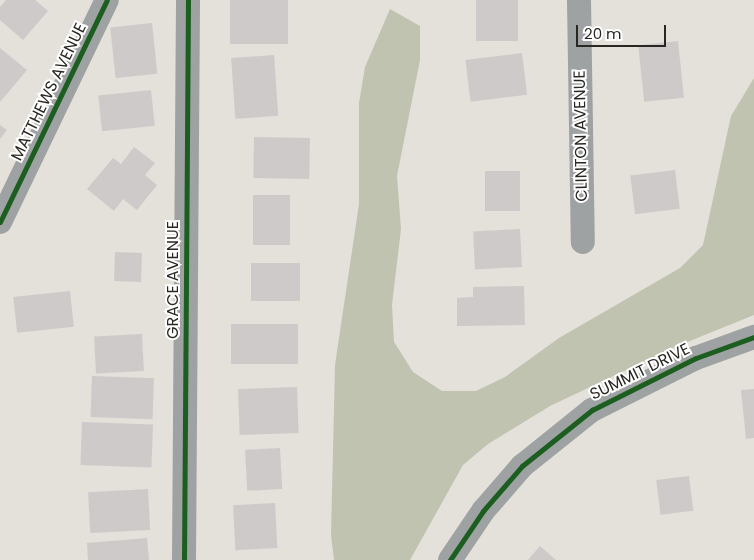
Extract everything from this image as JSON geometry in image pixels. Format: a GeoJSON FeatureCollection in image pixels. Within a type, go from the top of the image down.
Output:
{"type":"FeatureCollection","features":[{"type":"Feature","properties":{"kind":"street","name":"MATTHEWS AVENUE"},"geometry":{"type":"LineString","coordinates":[[0,222],[107,0]]}},
{"type":"Feature","properties":{"kind":"street","name":"GRACE AVENUE"},"geometry":{"type":"LineString","coordinates":[[184,560],[188,0]]}},
{"type":"Feature","properties":{"kind":"street","name":"CLINTON AVENUE"},"geometry":{"type":"LineString","coordinates":[[579,0],[583,242]]}},
{"type":"Feature","properties":{"kind":"street","name":"SUMMIT DRIVE"},"geometry":{"type":"LineString","coordinates":[[450,560],[482,511],[522,466],[592,410],[696,358],[754,337]]}},
{"type":"Feature","properties":{"kind":"green space"},"geometry":{"type":"Polygon","coordinates":[[[390,9],[420,26],[420,60],[397,176],[401,229],[392,305],[394,342],[413,372],[442,391],[476,391],[505,377],[559,338],[680,268],[703,245],[731,116],[754,78],[754,315],[675,347],[550,406],[488,444],[463,465],[410,560],[334,560],[331,535],[335,365],[359,204],[359,103],[365,67],[390,9]]]}},
{"type":"Feature","properties":{"kind":"building"},"geometry":{"type":"Polygon","coordinates":[[[6,0],[35,0],[48,11],[23,40],[0,20],[0,7],[6,0]]]}},
{"type":"Feature","properties":{"kind":"building"},"geometry":{"type":"Polygon","coordinates":[[[230,0],[288,0],[288,44],[230,44],[230,0]]]}},
{"type":"Feature","properties":{"kind":"building"},"geometry":{"type":"Polygon","coordinates":[[[476,0],[518,0],[518,41],[476,41],[476,0]]]}},
{"type":"Feature","properties":{"kind":"building"},"geometry":{"type":"Polygon","coordinates":[[[152,23],[157,74],[116,78],[110,27],[152,23]]]}},
{"type":"Feature","properties":{"kind":"building"},"geometry":{"type":"Polygon","coordinates":[[[678,41],[684,98],[644,102],[638,45],[678,41]]]}},
{"type":"Feature","properties":{"kind":"building"},"geometry":{"type":"Polygon","coordinates":[[[0,48],[27,70],[0,102],[0,48]]]}},
{"type":"Feature","properties":{"kind":"building"},"geometry":{"type":"Polygon","coordinates":[[[522,53],[527,95],[471,102],[465,60],[522,53]]]}},
{"type":"Feature","properties":{"kind":"building"},"geometry":{"type":"Polygon","coordinates":[[[274,55],[278,116],[235,119],[231,58],[274,55]]]}},
{"type":"Feature","properties":{"kind":"building"},"geometry":{"type":"Polygon","coordinates":[[[151,90],[155,126],[102,131],[98,96],[151,90]]]}},
{"type":"Feature","properties":{"kind":"building"},"geometry":{"type":"Polygon","coordinates":[[[0,125],[7,130],[0,139],[0,125]]]}},
{"type":"Feature","properties":{"kind":"building"},"geometry":{"type":"Polygon","coordinates":[[[254,137],[310,138],[309,179],[253,178],[254,137]]]}},
{"type":"Feature","properties":{"kind":"building"},"geometry":{"type":"Polygon","coordinates":[[[134,147],[155,163],[145,175],[157,185],[137,210],[123,199],[114,211],[87,189],[113,158],[121,164],[134,147]]]}},
{"type":"Feature","properties":{"kind":"building"},"geometry":{"type":"Polygon","coordinates":[[[675,170],[680,209],[635,214],[630,175],[675,170]]]}},
{"type":"Feature","properties":{"kind":"building"},"geometry":{"type":"Polygon","coordinates":[[[485,171],[520,171],[520,211],[485,211],[485,171]]]}},
{"type":"Feature","properties":{"kind":"building"},"geometry":{"type":"Polygon","coordinates":[[[253,195],[290,195],[290,245],[253,245],[253,195]]]}},
{"type":"Feature","properties":{"kind":"building"},"geometry":{"type":"Polygon","coordinates":[[[520,229],[522,267],[475,269],[473,231],[520,229]]]}},
{"type":"Feature","properties":{"kind":"building"},"geometry":{"type":"Polygon","coordinates":[[[115,252],[142,253],[141,282],[114,281],[115,252]]]}},
{"type":"Feature","properties":{"kind":"building"},"geometry":{"type":"Polygon","coordinates":[[[251,263],[300,263],[300,301],[251,301],[251,263]]]}},
{"type":"Feature","properties":{"kind":"building"},"geometry":{"type":"Polygon","coordinates":[[[524,286],[525,325],[457,326],[457,298],[473,297],[473,287],[524,286]]]}},
{"type":"Feature","properties":{"kind":"building"},"geometry":{"type":"Polygon","coordinates":[[[70,291],[74,327],[17,333],[13,297],[70,291]]]}},
{"type":"Feature","properties":{"kind":"building"},"geometry":{"type":"Polygon","coordinates":[[[231,324],[298,324],[298,364],[231,364],[231,324]]]}},
{"type":"Feature","properties":{"kind":"building"},"geometry":{"type":"Polygon","coordinates":[[[142,334],[144,371],[96,373],[94,337],[142,334]]]}},
{"type":"Feature","properties":{"kind":"building"},"geometry":{"type":"Polygon","coordinates":[[[92,376],[154,378],[153,419],[91,417],[92,376]]]}},
{"type":"Feature","properties":{"kind":"building"},"geometry":{"type":"Polygon","coordinates":[[[297,387],[299,433],[240,435],[238,389],[297,387]]]}},
{"type":"Feature","properties":{"kind":"building"},"geometry":{"type":"Polygon","coordinates":[[[754,389],[754,438],[746,439],[741,390],[754,389]]]}},
{"type":"Feature","properties":{"kind":"building"},"geometry":{"type":"Polygon","coordinates":[[[82,422],[153,424],[151,467],[80,465],[82,422]]]}},
{"type":"Feature","properties":{"kind":"building"},"geometry":{"type":"Polygon","coordinates":[[[280,448],[282,489],[247,491],[245,450],[280,448]]]}},
{"type":"Feature","properties":{"kind":"building"},"geometry":{"type":"Polygon","coordinates":[[[689,476],[693,511],[661,515],[656,480],[689,476]]]}},
{"type":"Feature","properties":{"kind":"building"},"geometry":{"type":"Polygon","coordinates":[[[148,489],[150,530],[90,533],[88,492],[148,489]]]}},
{"type":"Feature","properties":{"kind":"building"},"geometry":{"type":"Polygon","coordinates":[[[275,503],[277,548],[235,550],[233,505],[275,503]]]}},
{"type":"Feature","properties":{"kind":"building"},"geometry":{"type":"Polygon","coordinates":[[[147,538],[149,560],[88,560],[87,543],[147,538]]]}},
{"type":"Feature","properties":{"kind":"building"},"geometry":{"type":"Polygon","coordinates":[[[540,546],[556,560],[528,560],[540,546]]]}},
{"type":"Feature","properties":{"kind":"cycle path"},"geometry":{"type":"LineString","coordinates":[[0,222],[107,0]]}},
{"type":"Feature","properties":{"kind":"cycle path"},"geometry":{"type":"LineString","coordinates":[[184,560],[188,0]]}},
{"type":"Feature","properties":{"kind":"cycle path"},"geometry":{"type":"LineString","coordinates":[[450,560],[483,511],[522,466],[592,410],[696,358],[754,337]]}}]}
